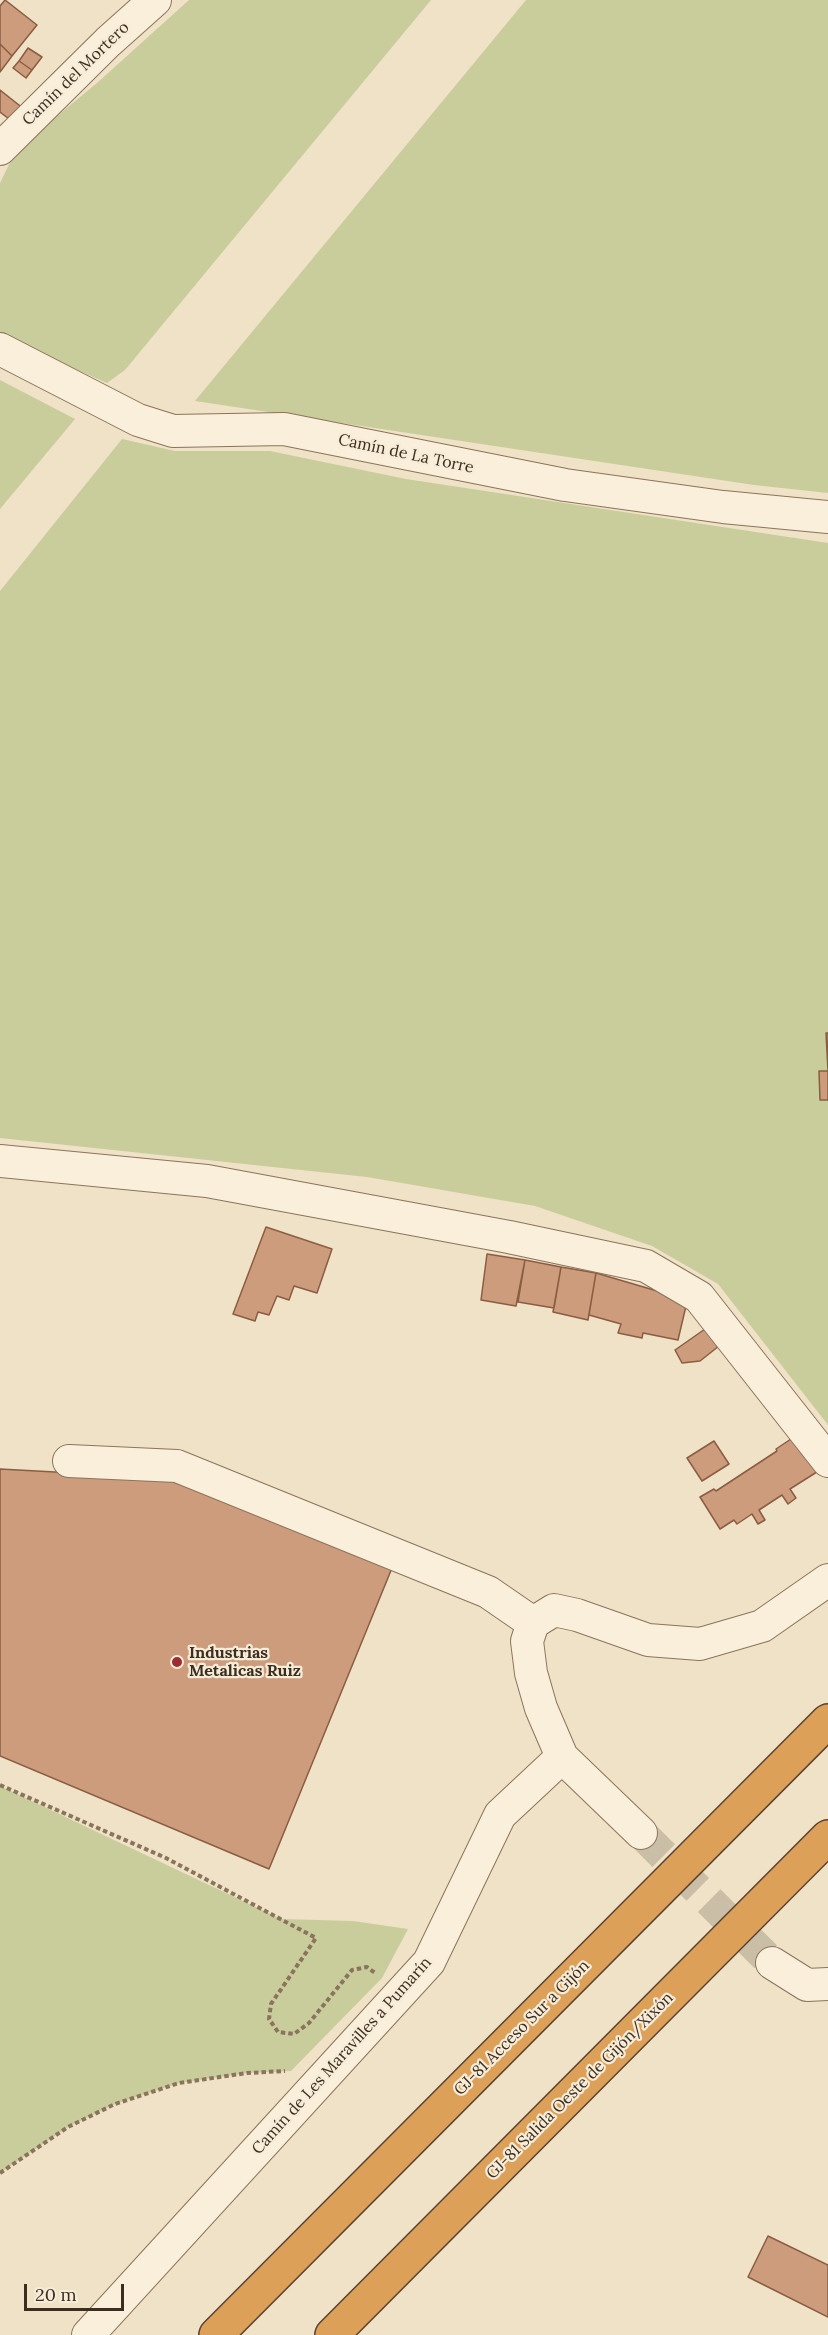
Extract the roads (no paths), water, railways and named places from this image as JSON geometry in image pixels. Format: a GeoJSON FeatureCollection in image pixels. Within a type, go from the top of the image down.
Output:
{"type":"FeatureCollection","features":[{"type":"Feature","properties":{"kind":"highway","name":"GJ-81 Acceso Sur a Gijón"},"geometry":{"type":"LineString","coordinates":[[216,2335],[828,1721]]}},
{"type":"Feature","properties":{"kind":"highway","name":"GJ-81 Salida Oeste de Gijón/Xixón"},"geometry":{"type":"LineString","coordinates":[[332,2335],[828,1838]]}},
{"type":"Feature","properties":{"kind":"street","name":"Camín del Mortero"},"geometry":{"type":"LineString","coordinates":[[0,149],[108,42],[155,0]]}},
{"type":"Feature","properties":{"kind":"street","name":"Camín de La Torre"},"geometry":{"type":"LineString","coordinates":[[0,349],[138,420],[173,430],[284,429],[565,486],[723,507],[828,517]]}},
{"type":"Feature","properties":{"kind":"street"},"geometry":{"type":"LineString","coordinates":[[0,1161],[207,1180],[509,1236],[646,1266],[699,1297],[828,1461]]}},
{"type":"Feature","properties":{"kind":"street"},"geometry":{"type":"LineString","coordinates":[[69,1461],[177,1466],[488,1592],[533,1623]]}},
{"type":"Feature","properties":{"kind":"street"},"geometry":{"type":"LineString","coordinates":[[640,1833],[562,1757],[541,1708],[531,1673],[527,1641],[533,1623],[554,1610],[577,1615],[648,1640],[700,1644],[762,1626],[828,1580]]}},
{"type":"Feature","properties":{"kind":"street","name":"Camín de Les Maravilles a Pumarín"},"geometry":{"type":"LineString","coordinates":[[88,2335],[429,1962],[500,1815],[562,1757]]}},
{"type":"Feature","properties":{"kind":"street"},"geometry":{"type":"LineString","coordinates":[[772,1963],[807,1985],[828,1984]]}},
{"type":"Feature","properties":{"kind":"tunnel"},"geometry":{"type":"LineString","coordinates":[[641,1833],[772,1963]]}},
{"type":"Feature","properties":{"kind":"place","name":"Industrias Metalicas Ruiz"},"geometry":{"type":"Point","coordinates":[177,1662]}}]}
